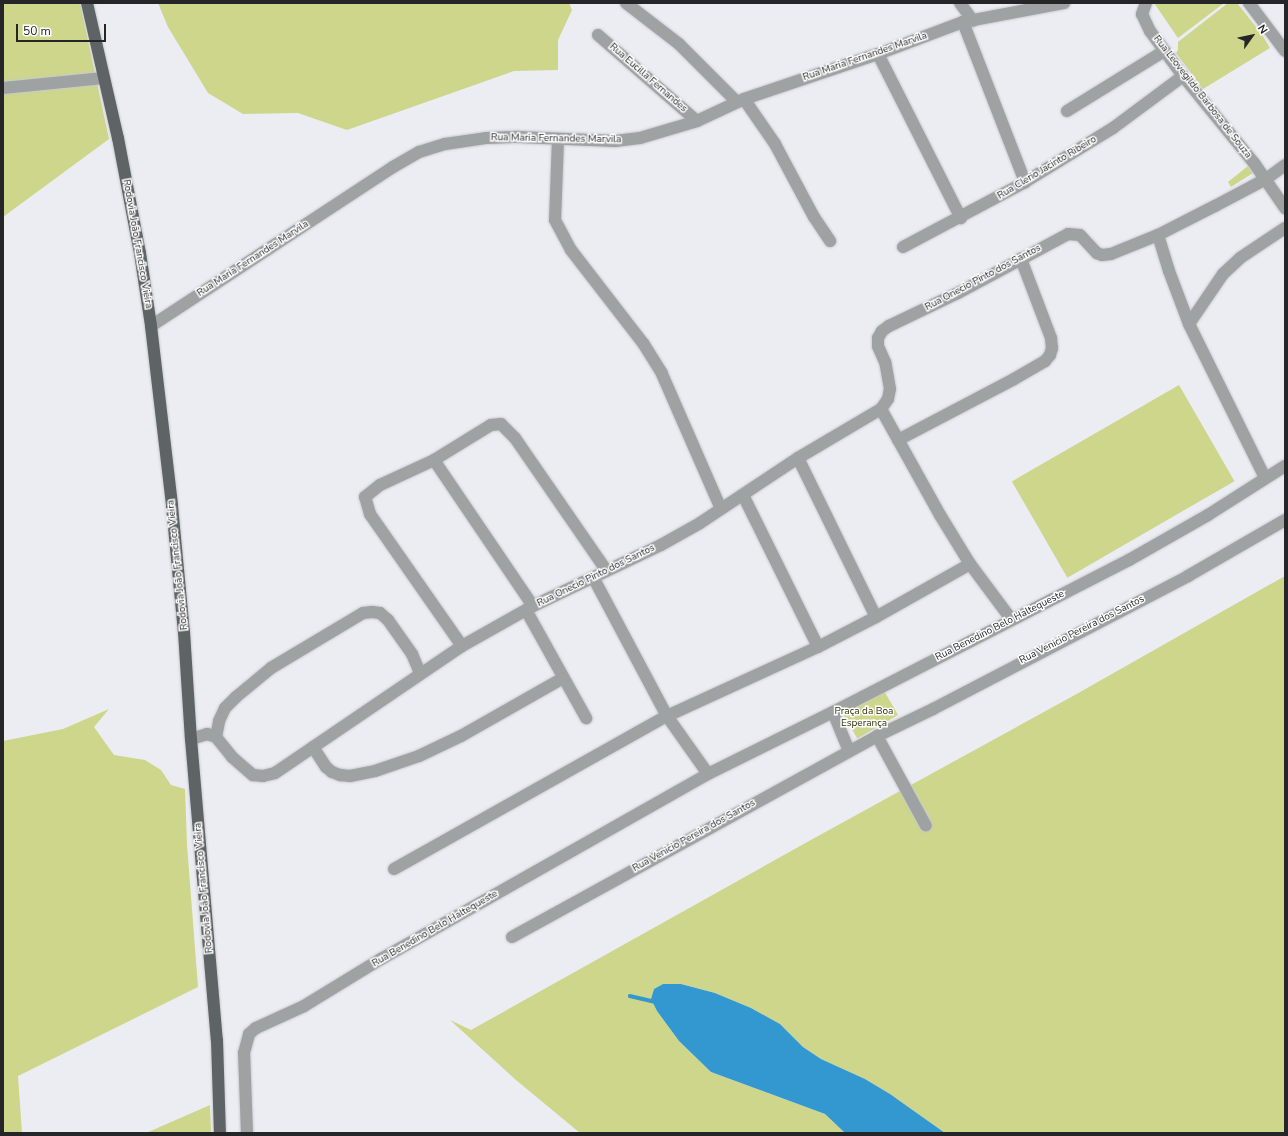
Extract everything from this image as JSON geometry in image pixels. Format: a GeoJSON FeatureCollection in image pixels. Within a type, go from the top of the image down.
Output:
{"type":"FeatureCollection","features":[{"type":"Feature","properties":{"kind":"main road","name":"Rodovia João Francisco Vieira"},"geometry":{"type":"LineString","coordinates":[[87,3],[128,188],[151,326],[172,506],[184,632],[191,739],[218,1040],[220,1133]]}},
{"type":"Feature","properties":{"kind":"street"},"geometry":{"type":"LineString","coordinates":[[626,3],[679,44],[741,100],[775,144],[814,217],[830,241]]}},
{"type":"Feature","properties":{"kind":"street"},"geometry":{"type":"LineString","coordinates":[[960,3],[968,21],[1003,128],[1025,182]]}},
{"type":"Feature","properties":{"kind":"street","name":"Rua Maria Fernandes Marvila"},"geometry":{"type":"LineString","coordinates":[[151,326],[392,167],[419,152],[444,144],[486,138],[615,141],[640,138],[697,121],[741,100],[878,54],[968,21],[1064,3]]}},
{"type":"Feature","properties":{"kind":"street"},"geometry":{"type":"LineString","coordinates":[[1249,3],[1285,51]]}},
{"type":"Feature","properties":{"kind":"street","name":"Rua Leovegildo Barbosa de Souza"},"geometry":{"type":"LineString","coordinates":[[1144,8],[1150,31],[1164,51],[1266,179],[1285,208]]}},
{"type":"Feature","properties":{"kind":"street","name":"Rua Eucilla Fernandes"},"geometry":{"type":"LineString","coordinates":[[598,35],[697,121]]}},
{"type":"Feature","properties":{"kind":"street"},"geometry":{"type":"LineString","coordinates":[[1067,111],[1164,51]]}},
{"type":"Feature","properties":{"kind":"street"},"geometry":{"type":"LineString","coordinates":[[878,54],[961,218]]}},
{"type":"Feature","properties":{"kind":"street","name":"Rua Clerio Jacinto Ribeiro"},"geometry":{"type":"LineString","coordinates":[[903,247],[961,218],[1025,182],[1113,128],[1183,76]]}},
{"type":"Feature","properties":{"kind":"street"},"geometry":{"type":"LineString","coordinates":[[3,88],[104,78]]}},
{"type":"Feature","properties":{"kind":"street"},"geometry":{"type":"LineString","coordinates":[[558,139],[554,220],[571,250],[643,343],[662,374],[720,509]]}},
{"type":"Feature","properties":{"kind":"street","name":"Rua Onecio Pinto dos Santos"},"geometry":{"type":"LineString","coordinates":[[216,737],[244,768],[253,775],[263,776],[275,773],[420,673],[462,646],[530,608],[593,576],[661,545],[743,495],[798,458],[881,409],[888,399],[890,389],[885,362],[878,346],[878,338],[882,331],[889,326],[958,293],[1068,234],[1080,236],[1097,254],[1102,255],[1121,250],[1158,235],[1266,179],[1285,165]]}},
{"type":"Feature","properties":{"kind":"street"},"geometry":{"type":"LineString","coordinates":[[1189,324],[1223,274],[1247,254],[1285,228]]}},
{"type":"Feature","properties":{"kind":"street"},"geometry":{"type":"LineString","coordinates":[[1158,235],[1169,271],[1189,324],[1265,478]]}},
{"type":"Feature","properties":{"kind":"street"},"geometry":{"type":"LineString","coordinates":[[898,440],[1014,379],[1045,361],[1050,356],[1052,348],[1051,338],[1021,259]]}},
{"type":"Feature","properties":{"kind":"street"},"geometry":{"type":"LineString","coordinates":[[881,409],[970,564],[1011,619]]}},
{"type":"Feature","properties":{"kind":"street"},"geometry":{"type":"LineString","coordinates":[[462,646],[370,514],[366,505],[365,497],[380,485],[434,460],[491,425],[501,424],[515,438],[606,570]]}},
{"type":"Feature","properties":{"kind":"street"},"geometry":{"type":"LineString","coordinates":[[798,458],[876,617]]}},
{"type":"Feature","properties":{"kind":"street"},"geometry":{"type":"LineString","coordinates":[[434,460],[530,608],[563,678],[586,718]]}},
{"type":"Feature","properties":{"kind":"street","name":"Rua Benedino Belo Haltequeste"},"geometry":{"type":"LineString","coordinates":[[247,1133],[244,1053],[249,1034],[256,1028],[304,1006],[449,920],[708,774],[833,712],[1011,619],[1129,560],[1221,506],[1285,466]]}},
{"type":"Feature","properties":{"kind":"street"},"geometry":{"type":"LineString","coordinates":[[743,495],[818,647]]}},
{"type":"Feature","properties":{"kind":"street","name":"Rua Venicio Pereira dos Santos"},"geometry":{"type":"LineString","coordinates":[[512,937],[877,736],[933,709],[1188,576],[1285,520]]}},
{"type":"Feature","properties":{"kind":"street"},"geometry":{"type":"LineString","coordinates":[[394,869],[667,716],[818,647],[876,617],[970,564]]}},
{"type":"Feature","properties":{"kind":"street"},"geometry":{"type":"LineString","coordinates":[[593,576],[667,716],[708,774]]}},
{"type":"Feature","properties":{"kind":"street"},"geometry":{"type":"LineString","coordinates":[[191,739],[207,734],[216,737],[219,721],[225,708],[236,697],[271,668],[363,613],[380,613],[388,620],[412,654],[420,673]]}},
{"type":"Feature","properties":{"kind":"street"},"geometry":{"type":"LineString","coordinates":[[313,747],[326,766],[340,775],[350,776],[375,771],[419,756],[461,736],[563,678]]}},
{"type":"Feature","properties":{"kind":"street"},"geometry":{"type":"LineString","coordinates":[[833,712],[850,751]]}},
{"type":"Feature","properties":{"kind":"street"},"geometry":{"type":"LineString","coordinates":[[877,736],[926,826]]}},
{"type":"Feature","properties":{"kind":"green space"},"geometry":{"type":"Polygon","coordinates":[[[3,3],[80,3],[109,139],[3,217],[3,3]]]}},
{"type":"Feature","properties":{"kind":"green space"},"geometry":{"type":"Polygon","coordinates":[[[158,3],[569,3],[572,10],[558,40],[558,70],[514,71],[347,130],[298,113],[243,114],[208,93],[168,27],[158,3]]]}},
{"type":"Feature","properties":{"kind":"green space"},"geometry":{"type":"Polygon","coordinates":[[[1154,3],[1224,3],[1178,38],[1154,3]]]}},
{"type":"Feature","properties":{"kind":"green space"},"geometry":{"type":"Polygon","coordinates":[[[1228,3],[1237,3],[1261,33],[1270,48],[1203,89],[1176,53],[1178,50],[1178,42],[1228,3]]]}},
{"type":"Feature","properties":{"kind":"green space"},"geometry":{"type":"Polygon","coordinates":[[[1248,166],[1253,173],[1231,187],[1228,182],[1248,166]]]}},
{"type":"Feature","properties":{"kind":"green space"},"geometry":{"type":"Polygon","coordinates":[[[1179,385],[1234,481],[1067,578],[1012,482],[1179,385]]]}},
{"type":"Feature","properties":{"kind":"green space"},"geometry":{"type":"Polygon","coordinates":[[[1285,576],[1285,1133],[945,1133],[890,1094],[865,1079],[821,1059],[803,1047],[780,1024],[751,1008],[715,993],[681,984],[663,984],[654,989],[651,999],[657,1011],[679,1041],[711,1072],[825,1114],[845,1133],[580,1133],[516,1080],[450,1020],[471,1030],[809,841],[1073,696],[1285,576]]]}},
{"type":"Feature","properties":{"kind":"green space","name":"Praça da Boa Esperança"},"geometry":{"type":"Polygon","coordinates":[[[883,689],[898,715],[857,738],[842,712],[883,689]]]}},
{"type":"Feature","properties":{"kind":"green space"},"geometry":{"type":"Polygon","coordinates":[[[109,709],[94,727],[114,755],[145,760],[161,770],[171,785],[185,789],[187,845],[198,987],[18,1076],[22,1133],[3,1133],[3,741],[63,729],[109,709]]]}},
{"type":"Feature","properties":{"kind":"green space"},"geometry":{"type":"Polygon","coordinates":[[[210,1105],[211,1133],[146,1133],[210,1105]]]}},
{"type":"Feature","properties":{"kind":"water"},"geometry":{"type":"Polygon","coordinates":[[[663,984],[681,984],[715,993],[751,1008],[780,1024],[803,1047],[821,1059],[865,1079],[890,1094],[945,1133],[845,1133],[825,1114],[711,1072],[679,1041],[657,1011],[651,999],[654,989],[663,984]]]}},
{"type":"Feature","properties":{"kind":"waterway"},"geometry":{"type":"LineString","coordinates":[[630,996],[656,1002]]}}]}
